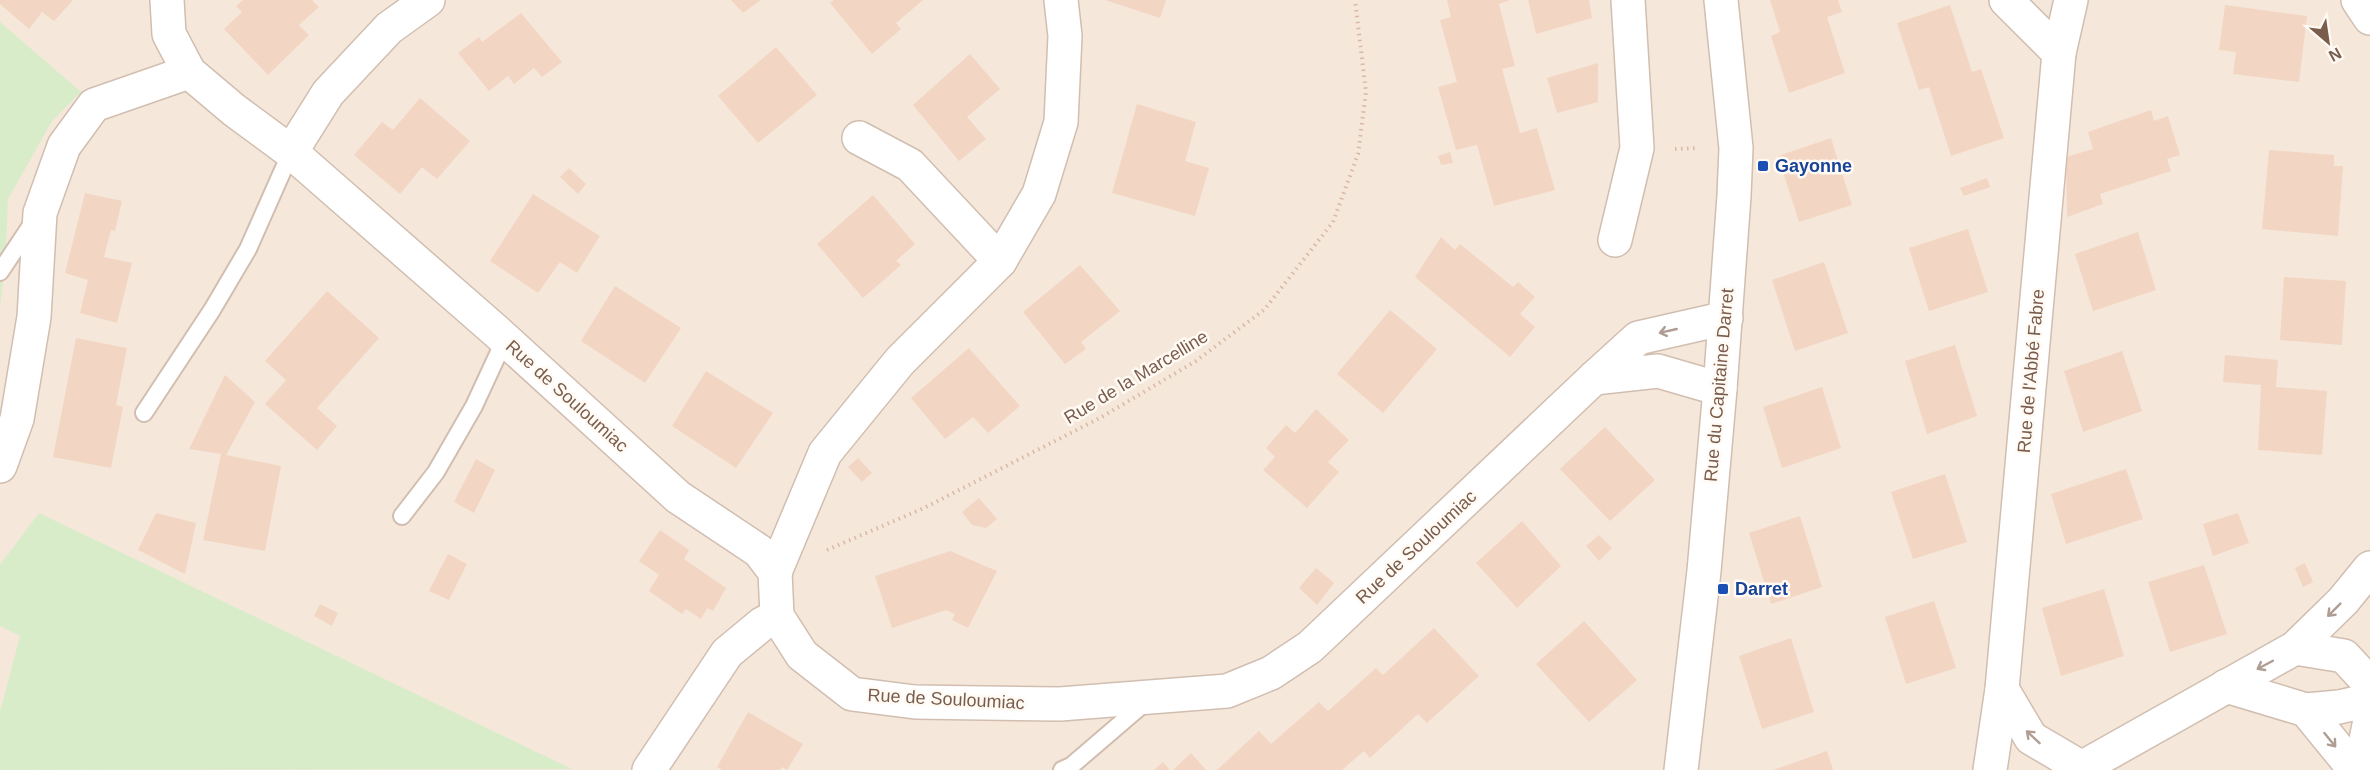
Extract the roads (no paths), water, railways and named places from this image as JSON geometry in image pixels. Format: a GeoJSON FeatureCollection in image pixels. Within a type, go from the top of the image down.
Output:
{"type":"FeatureCollection","features":[{"type":"Feature","properties":{"kind":"street"},"geometry":{"type":"LineString","coordinates":[[0,466],[17,419],[34,317],[40,213],[64,146],[94,105],[189,72],[169,34],[167,0]]}},
{"type":"Feature","properties":{"kind":"street"},"geometry":{"type":"LineString","coordinates":[[291,152],[328,93],[389,28],[428,0]]}},
{"type":"Feature","properties":{"kind":"street"},"geometry":{"type":"LineString","coordinates":[[649,770],[727,653],[762,624],[777,616],[775,572],[825,453],[900,361],[1000,261],[1039,194],[1061,122],[1065,36],[1061,0]]}},
{"type":"Feature","properties":{"kind":"street"},"geometry":{"type":"LineString","coordinates":[[1615,240],[1637,148],[1628,0]]}},
{"type":"Feature","properties":{"kind":"street","name":"Rue du Capitaine Darret"},"geometry":{"type":"LineString","coordinates":[[1681,770],[1704,571],[1726,318],[1736,147],[1721,0]]}},
{"type":"Feature","properties":{"kind":"street"},"geometry":{"type":"LineString","coordinates":[[2006,0],[2060,53]]}},
{"type":"Feature","properties":{"kind":"street","name":"Rue de l'Abbé Fabre"},"geometry":{"type":"LineString","coordinates":[[1990,770],[2002,689],[2060,53],[2071,0]]}},
{"type":"Feature","properties":{"kind":"street"},"geometry":{"type":"LineString","coordinates":[[2358,0],[2370,18]]}},
{"type":"Feature","properties":{"kind":"street","name":"Rue de Souloumiac"},"geometry":{"type":"LineString","coordinates":[[189,72],[234,110],[291,152],[505,339],[678,496],[759,551],[775,572]]}},
{"type":"Feature","properties":{"kind":"street"},"geometry":{"type":"LineString","coordinates":[[859,138],[910,165],[1000,261]]}},
{"type":"Feature","properties":{"kind":"street","name":"Rue de Souloumiac"},"geometry":{"type":"LineString","coordinates":[[777,616],[802,655],[852,694],[915,702],[1060,704],[1227,691],[1271,673],[1310,647],[1638,338],[1726,318]]}},
{"type":"Feature","properties":{"kind":"street"},"geometry":{"type":"LineString","coordinates":[[1594,378],[1658,371],[1720,389]]}},
{"type":"Feature","properties":{"kind":"street"},"geometry":{"type":"LineString","coordinates":[[2002,689],[2031,738],[2080,769],[2295,648],[2343,601],[2370,568]]}},
{"type":"Feature","properties":{"kind":"street"},"geometry":{"type":"LineString","coordinates":[[2295,648],[2344,656],[2370,684]]}},
{"type":"Feature","properties":{"kind":"street"},"geometry":{"type":"LineString","coordinates":[[2226,686],[2306,710],[2339,707],[2370,699]]}},
{"type":"Feature","properties":{"kind":"street"},"geometry":{"type":"LineString","coordinates":[[2306,710],[2355,770]]}},
{"type":"Feature","properties":{"kind":"street"},"geometry":{"type":"LineString","coordinates":[[2360,770],[2370,720]]}},
{"type":"Feature","properties":{"kind":"lane"},"geometry":{"type":"LineString","coordinates":[[144,413],[212,310],[248,249],[291,152]]}},
{"type":"Feature","properties":{"kind":"lane"},"geometry":{"type":"LineString","coordinates":[[0,272],[40,213]]}},
{"type":"Feature","properties":{"kind":"lane"},"geometry":{"type":"LineString","coordinates":[[402,516],[436,472],[474,406],[505,339]]}},
{"type":"Feature","properties":{"kind":"lane"},"geometry":{"type":"LineString","coordinates":[[1062,770],[1071,766],[1151,698]]}},
{"type":"Feature","properties":{"kind":"place","name":"Gayonne"},"geometry":{"type":"Point","coordinates":[1763,166]}},
{"type":"Feature","properties":{"kind":"place","name":"Darret"},"geometry":{"type":"Point","coordinates":[1723,589]}}]}
